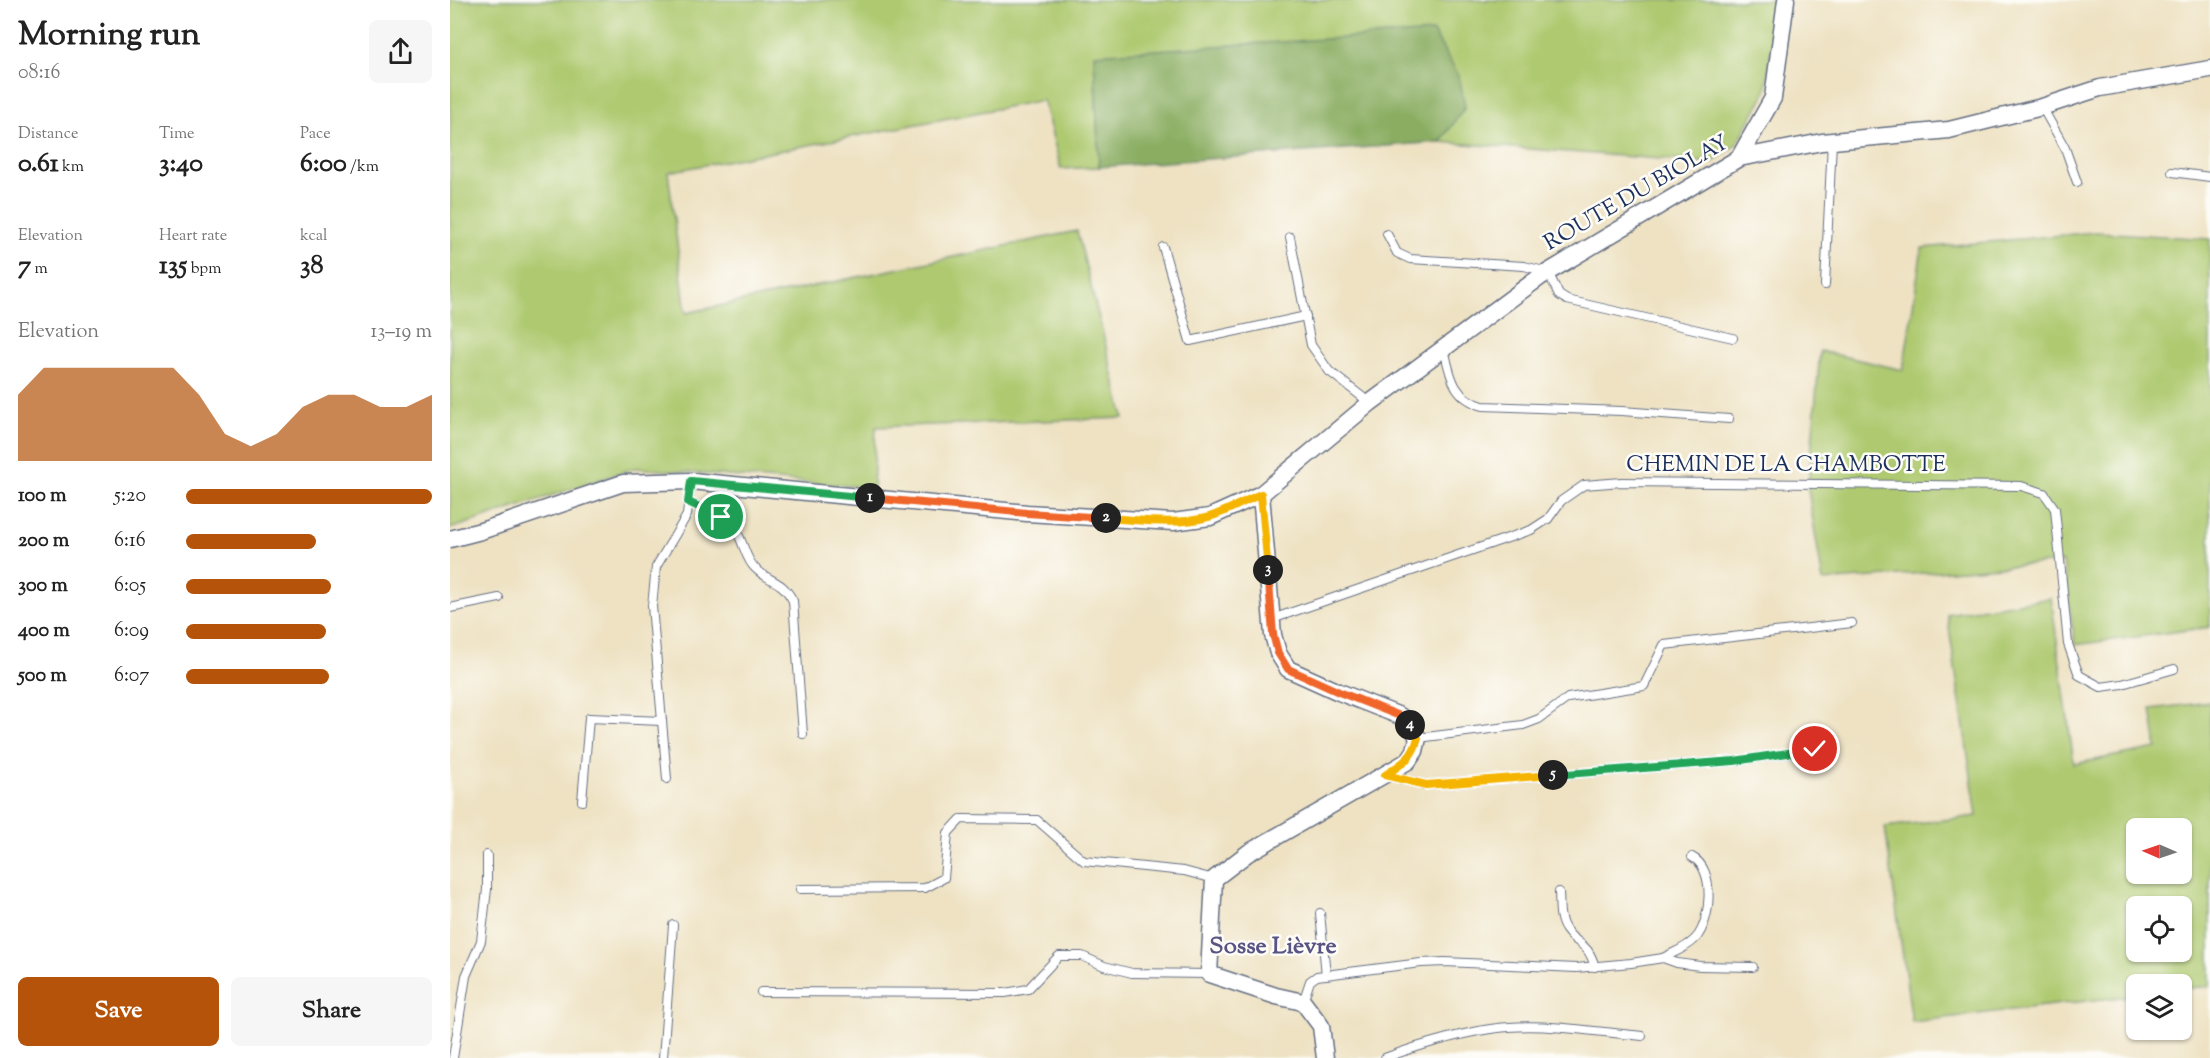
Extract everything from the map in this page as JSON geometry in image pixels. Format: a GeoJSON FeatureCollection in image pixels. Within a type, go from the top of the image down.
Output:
{"type":"FeatureCollection","features":[{"type":"Feature","properties":{"kind":"street"},"geometry":{"type":"LineString","coordinates":[[1739,158],[1773,98],[1786,0]]}},
{"type":"Feature","properties":{"kind":"street","name":"ROUTE DU BIOLAY"},"geometry":{"type":"LineString","coordinates":[[450,538],[481,531],[623,483],[691,481],[1027,513],[1173,522],[1210,517],[1261,494],[1370,403],[1548,272],[1739,158],[1832,142],[1949,130],[2042,107],[2100,88],[2210,69]]}},
{"type":"Feature","properties":{"kind":"street"},"geometry":{"type":"LineString","coordinates":[[1261,494],[1272,619],[1278,653],[1288,669],[1400,716],[1412,727],[1418,738],[1408,761],[1248,853],[1214,879],[1209,974],[1275,996],[1303,1002],[1321,1026],[1325,1058]]}},
{"type":"Feature","properties":{"kind":"lane"},"geometry":{"type":"LineString","coordinates":[[2042,107],[2065,148],[2078,182]]}},
{"type":"Feature","properties":{"kind":"lane"},"geometry":{"type":"LineString","coordinates":[[1825,285],[1832,142]]}},
{"type":"Feature","properties":{"kind":"lane"},"geometry":{"type":"LineString","coordinates":[[2172,172],[2210,177]]}},
{"type":"Feature","properties":{"kind":"lane"},"geometry":{"type":"LineString","coordinates":[[1387,234],[1397,253],[1410,259],[1524,266],[1548,272],[1559,295],[1567,300],[1732,338]]}},
{"type":"Feature","properties":{"kind":"lane"},"geometry":{"type":"LineString","coordinates":[[1290,237],[1311,345],[1329,371],[1370,403]]}},
{"type":"Feature","properties":{"kind":"lane"},"geometry":{"type":"LineString","coordinates":[[1162,247],[1190,341],[1306,316]]}},
{"type":"Feature","properties":{"kind":"lane"},"geometry":{"type":"LineString","coordinates":[[1444,348],[1450,374],[1456,387],[1464,398],[1484,406],[1622,411],[1730,419]]}},
{"type":"Feature","properties":{"kind":"lane"},"geometry":{"type":"LineString","coordinates":[[667,779],[652,606],[654,575],[656,567],[687,515],[691,481]]}},
{"type":"Feature","properties":{"kind":"lane","name":"CHEMIN DE LA CHAMBOTTE"},"geometry":{"type":"LineString","coordinates":[[1272,619],[1531,530],[1548,519],[1561,501],[1584,485],[1622,482],[2021,486],[2044,493],[2055,509],[2068,644],[2079,675],[2102,687],[2122,684],[2174,669]]}},
{"type":"Feature","properties":{"kind":"lane"},"geometry":{"type":"LineString","coordinates":[[688,502],[721,517],[736,532],[752,566],[787,589],[793,601],[803,734]]}},
{"type":"Feature","properties":{"kind":"lane"},"geometry":{"type":"LineString","coordinates":[[450,608],[499,598]]}},
{"type":"Feature","properties":{"kind":"lane"},"geometry":{"type":"LineString","coordinates":[[1418,738],[1524,725],[1539,719],[1568,698],[1644,686],[1664,645],[1852,623]]}},
{"type":"Feature","properties":{"kind":"lane"},"geometry":{"type":"LineString","coordinates":[[582,801],[589,718],[662,721]]}},
{"type":"Feature","properties":{"kind":"lane"},"geometry":{"type":"LineString","coordinates":[[1385,775],[1426,785],[1734,761],[1832,747]]}},
{"type":"Feature","properties":{"kind":"lane"},"geometry":{"type":"LineString","coordinates":[[800,889],[925,888],[944,878],[948,833],[961,819],[1037,820],[1084,861],[1184,871],[1214,879]]}},
{"type":"Feature","properties":{"kind":"lane"},"geometry":{"type":"LineString","coordinates":[[453,1058],[466,976],[481,941],[487,855]]}},
{"type":"Feature","properties":{"kind":"lane"},"geometry":{"type":"LineString","coordinates":[[1303,1002],[1310,981],[1317,976],[1421,963],[1554,967],[1595,966],[1663,958],[1697,937],[1706,918],[1707,876],[1703,867],[1692,857]]}},
{"type":"Feature","properties":{"kind":"lane"},"geometry":{"type":"LineString","coordinates":[[1559,892],[1560,912],[1565,929],[1587,948],[1595,966]]}},
{"type":"Feature","properties":{"kind":"lane"},"geometry":{"type":"LineString","coordinates":[[1320,914],[1326,975]]}},
{"type":"Feature","properties":{"kind":"lane"},"geometry":{"type":"LineString","coordinates":[[663,1058],[673,925]]}},
{"type":"Feature","properties":{"kind":"lane"},"geometry":{"type":"LineString","coordinates":[[761,992],[1005,993],[1028,989],[1059,956],[1082,956],[1104,966],[1132,973],[1209,974]]}},
{"type":"Feature","properties":{"kind":"lane"},"geometry":{"type":"LineString","coordinates":[[1663,958],[1677,963],[1700,966],[1753,967]]}},
{"type":"Feature","properties":{"kind":"lane"},"geometry":{"type":"LineString","coordinates":[[1385,1058],[1406,1050],[1468,1034],[1510,1027],[1642,1036]]}},
{"type":"Feature","properties":{"kind":"green space"},"geometry":{"type":"Polygon","coordinates":[[[450,0],[1777,0],[1766,91],[1737,144],[1712,163],[1440,142],[1465,107],[1094,54],[1099,167],[1061,169],[1043,100],[668,172],[686,313],[1077,231],[1124,418],[876,427],[873,488],[635,468],[450,529],[450,0]]]}},
{"type":"Feature","properties":{"kind":"green space"},"geometry":{"type":"Polygon","coordinates":[[[1433,32],[1459,76],[1465,107],[1440,142],[1099,167],[1094,54],[1433,32]]]}},
{"type":"Feature","properties":{"kind":"green space"},"geometry":{"type":"Polygon","coordinates":[[[2096,232],[2210,239],[2210,627],[2075,645],[2063,562],[1823,581],[1808,490],[1820,351],[1903,370],[1922,248],[2096,232]]]}},
{"type":"Feature","properties":{"kind":"green space"},"geometry":{"type":"Polygon","coordinates":[[[2051,598],[2074,764],[2157,748],[2151,709],[2210,702],[2210,986],[2192,988],[2192,974],[2126,974],[2126,996],[1912,1022],[1885,827],[1977,816],[1947,614],[2051,598]]]}},
{"type":"Feature","properties":{"kind":"district","name":"Sosse Lièvre"},"geometry":{"type":"Point","coordinates":[1273,947]}},
{"type":"Feature","properties":{"kind":"route"},"geometry":{"type":"LineString","coordinates":[[721,517],[688,502],[691,481],[1027,513],[1173,522],[1210,517],[1261,494],[1273,634],[1278,653],[1288,669],[1400,716],[1412,727],[1418,738],[1414,751],[1408,761],[1385,775],[1426,785],[1734,761],[1815,749]]}}]}
